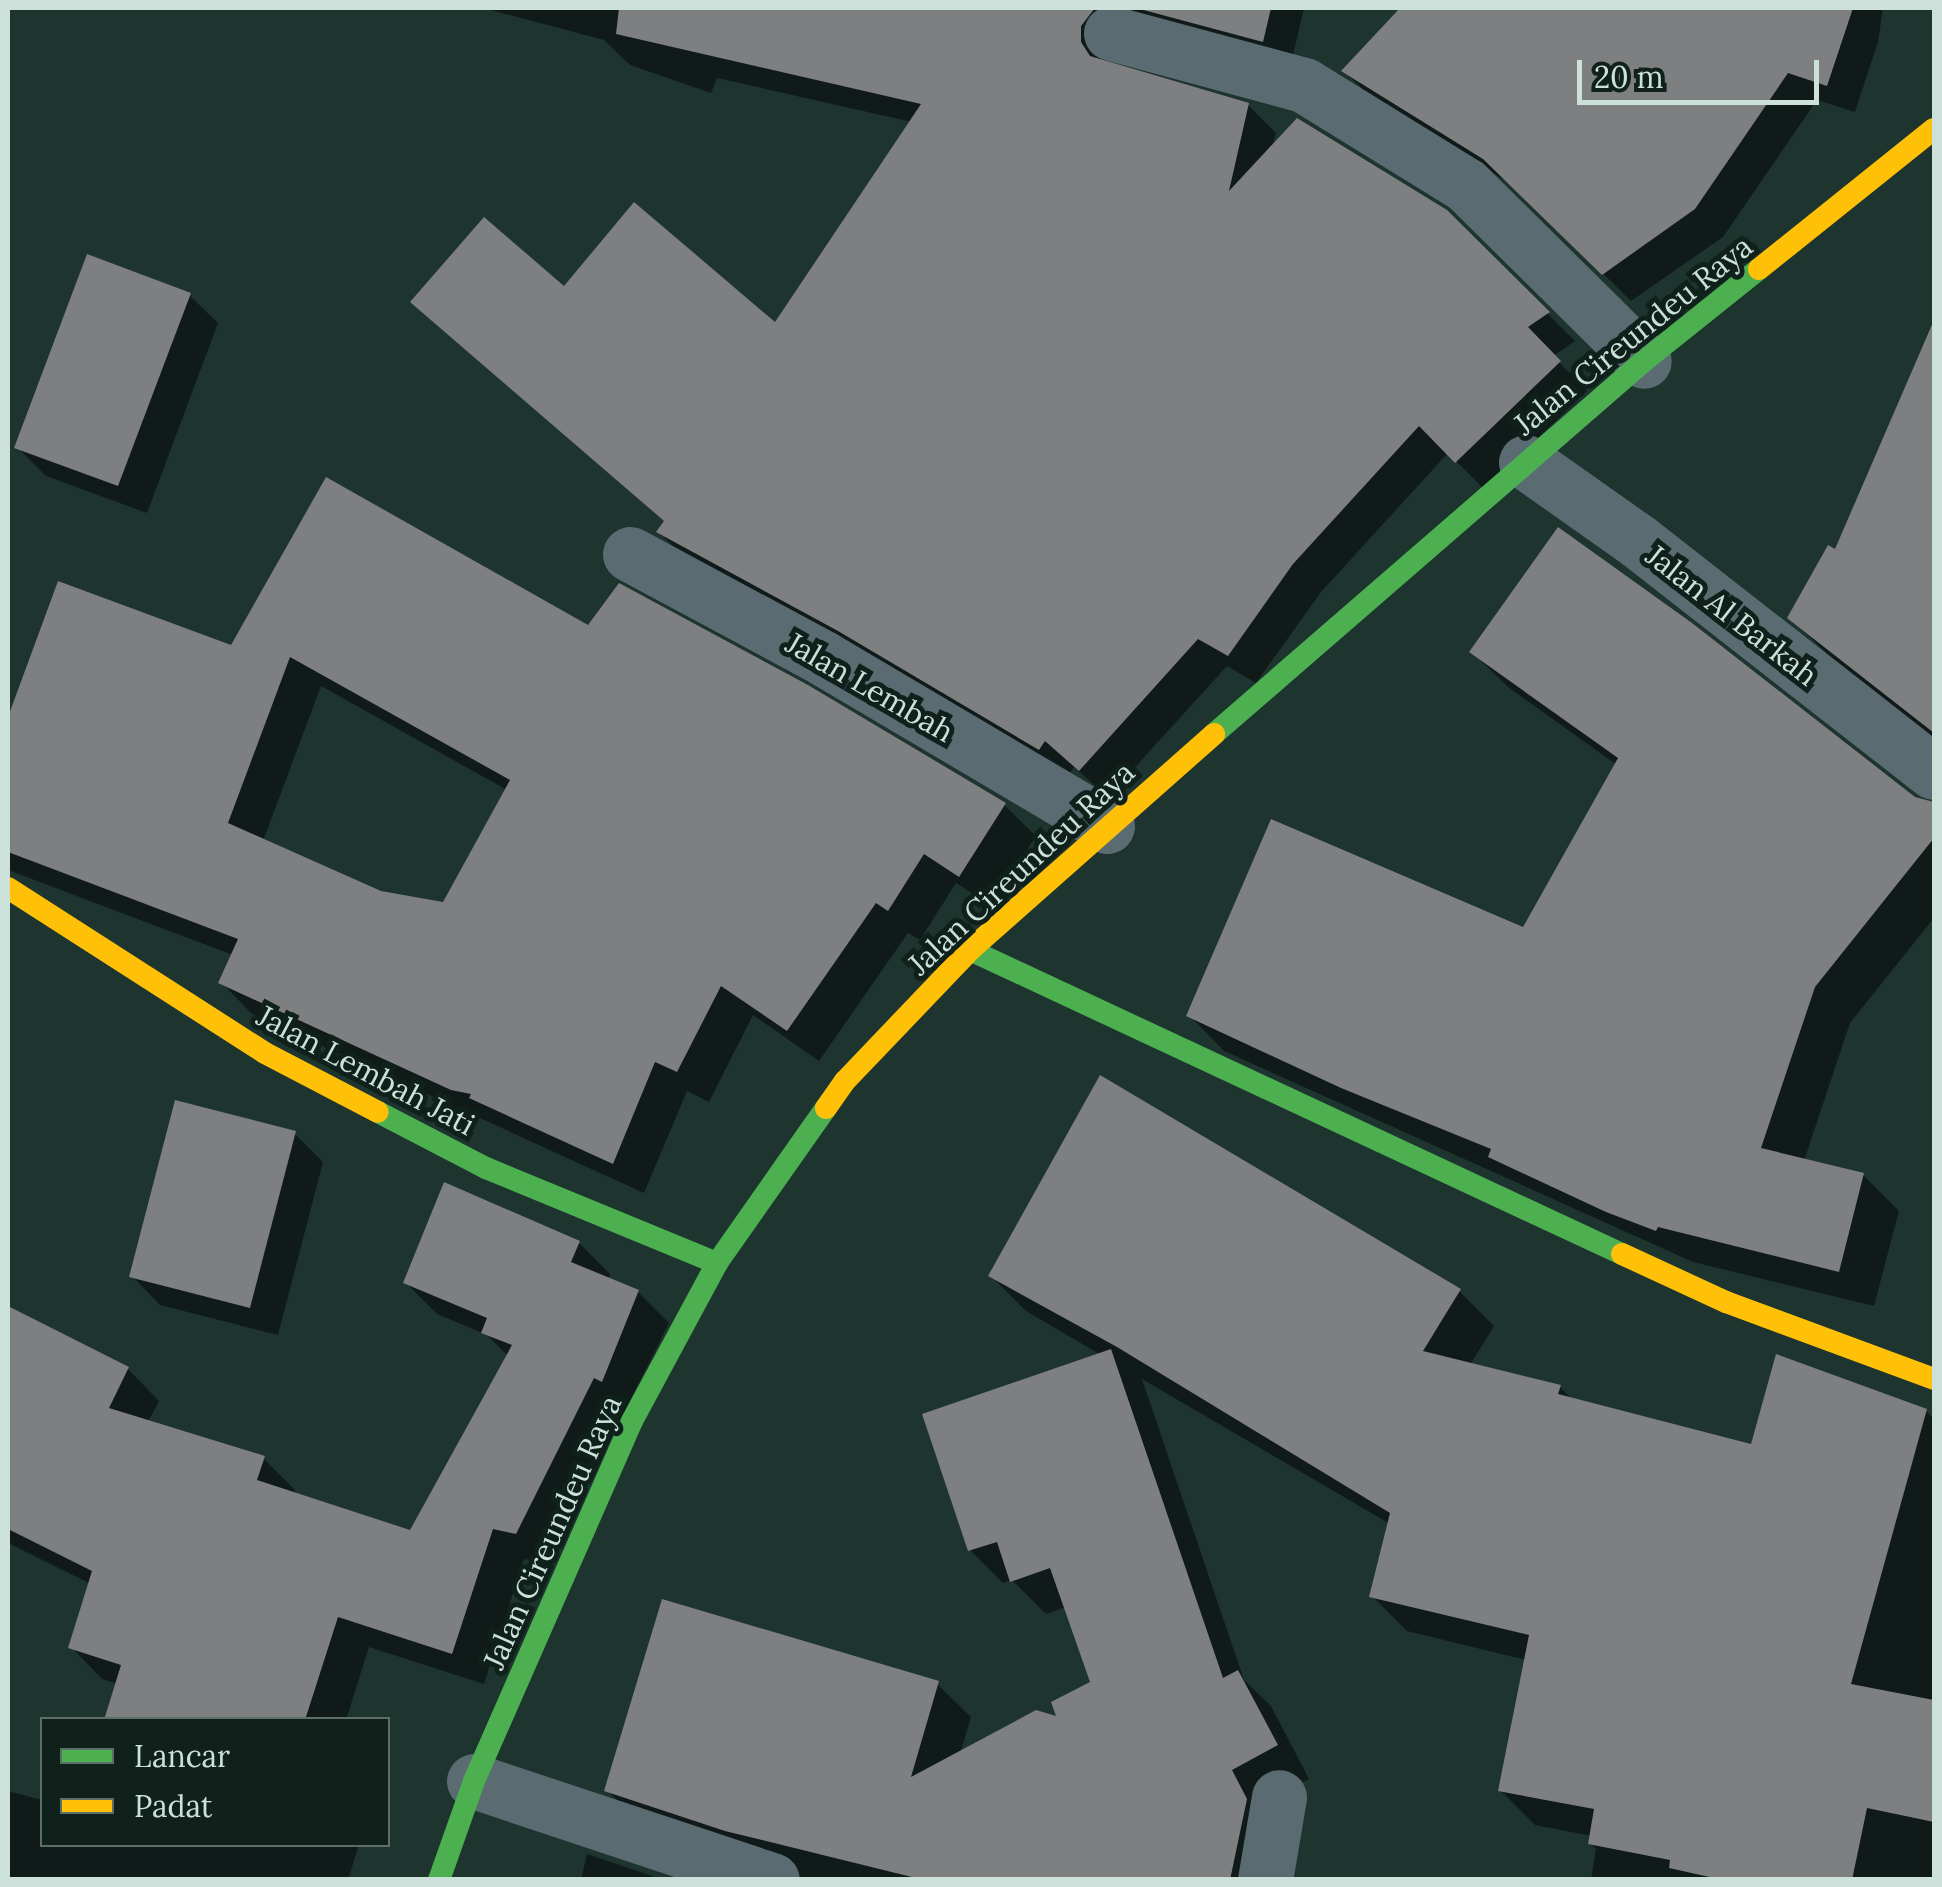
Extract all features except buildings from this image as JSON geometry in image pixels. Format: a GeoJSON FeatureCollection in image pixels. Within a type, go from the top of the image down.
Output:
{"type":"FeatureCollection","features":[{"type":"Feature","properties":{"kind":"main road","name":"Jalan Cireundeu Raya"},"geometry":{"type":"LineString","coordinates":[[439,1880],[474,1781],[632,1421],[717,1262],[845,1081],[970,950],[1107,826],[1644,361],[1934,129]]}},
{"type":"Feature","properties":{"kind":"main road","name":"Jalan Lembah Jati"},"geometry":{"type":"LineString","coordinates":[[8,888],[266,1053],[486,1168],[717,1262]]}},
{"type":"Feature","properties":{"kind":"main road"},"geometry":{"type":"LineString","coordinates":[[970,950],[1726,1302],[1934,1379]]}},
{"type":"Feature","properties":{"kind":"street"},"geometry":{"type":"LineString","coordinates":[[1111,33],[1304,85],[1466,185],[1644,361]]}},
{"type":"Feature","properties":{"kind":"street","name":"Jalan Al Barkah"},"geometry":{"type":"LineString","coordinates":[[1526,462],[1638,542],[1934,772]]}},
{"type":"Feature","properties":{"kind":"street","name":"Jalan Lembah"},"geometry":{"type":"LineString","coordinates":[[630,554],[822,658],[1107,826]]}},
{"type":"Feature","properties":{"kind":"street"},"geometry":{"type":"LineString","coordinates":[[474,1781],[772,1880]]}},
{"type":"Feature","properties":{"kind":"street"},"geometry":{"type":"LineString","coordinates":[[1264,1880],[1279,1798]]}},
{"type":"Feature","properties":{"kind":"traffic: fast"},"geometry":{"type":"LineString","coordinates":[[1214,734],[1644,361],[1759,269]]}},
{"type":"Feature","properties":{"kind":"traffic: fast"},"geometry":{"type":"LineString","coordinates":[[970,950],[1622,1254]]}},
{"type":"Feature","properties":{"kind":"traffic: fast"},"geometry":{"type":"LineString","coordinates":[[439,1880],[474,1781],[632,1421],[717,1263],[826,1108]]}},
{"type":"Feature","properties":{"kind":"traffic: fast"},"geometry":{"type":"LineString","coordinates":[[378,1112],[486,1168],[717,1263]]}},
{"type":"Feature","properties":{"kind":"traffic: slow"},"geometry":{"type":"LineString","coordinates":[[1759,269],[1934,129]]}},
{"type":"Feature","properties":{"kind":"traffic: slow"},"geometry":{"type":"LineString","coordinates":[[826,1108],[845,1081],[970,950],[1214,734]]}},
{"type":"Feature","properties":{"kind":"traffic: slow"},"geometry":{"type":"LineString","coordinates":[[8,888],[265,1053],[378,1112]]}},
{"type":"Feature","properties":{"kind":"traffic: slow"},"geometry":{"type":"LineString","coordinates":[[1622,1254],[1726,1302],[1934,1379]]}}]}
